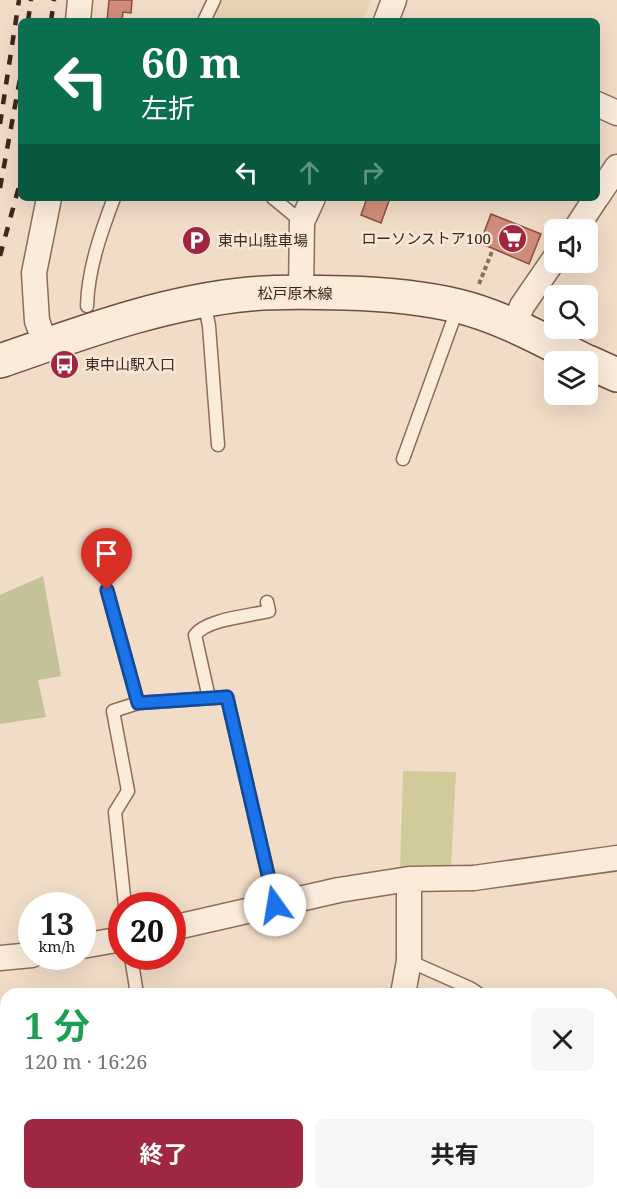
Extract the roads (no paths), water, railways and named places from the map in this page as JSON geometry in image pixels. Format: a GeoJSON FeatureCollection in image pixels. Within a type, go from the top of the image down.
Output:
{"type":"FeatureCollection","features":[{"type":"Feature","properties":{"kind":"main road","name":"松戸原木線"},"geometry":{"type":"LineString","coordinates":[[0,361],[147,313],[204,300],[250,293],[302,292],[415,298],[468,296],[514,327],[604,368]]}},
{"type":"Feature","properties":{"kind":"street"},"geometry":{"type":"LineString","coordinates":[[78,18],[80,0]]}},
{"type":"Feature","properties":{"kind":"street"},"geometry":{"type":"LineString","coordinates":[[600,105],[617,113]]}},
{"type":"Feature","properties":{"kind":"street"},"geometry":{"type":"LineString","coordinates":[[600,193],[617,168]]}},
{"type":"Feature","properties":{"kind":"street"},"geometry":{"type":"LineString","coordinates":[[46,345],[37,321],[34,273],[48,201]]}},
{"type":"Feature","properties":{"kind":"street"},"geometry":{"type":"LineString","coordinates":[[302,292],[302,222],[312,201]]}},
{"type":"Feature","properties":{"kind":"street"},"geometry":{"type":"LineString","coordinates":[[582,219],[594,201]]}},
{"type":"Feature","properties":{"kind":"street"},"geometry":{"type":"LineString","coordinates":[[514,327],[522,306],[545,273]]}},
{"type":"Feature","properties":{"kind":"street"},"geometry":{"type":"LineString","coordinates":[[186,925],[339,890],[409,879],[474,878],[617,858]]}},
{"type":"Feature","properties":{"kind":"street"},"geometry":{"type":"LineString","coordinates":[[404,988],[409,961],[409,879]]}},
{"type":"Feature","properties":{"kind":"street"},"geometry":{"type":"LineString","coordinates":[[0,958],[18,956]]}},
{"type":"Feature","properties":{"kind":"lane"},"geometry":{"type":"LineString","coordinates":[[205,18],[214,0]]}},
{"type":"Feature","properties":{"kind":"lane"},"geometry":{"type":"LineString","coordinates":[[87,306],[100,234],[113,201]]}},
{"type":"Feature","properties":{"kind":"lane"},"geometry":{"type":"LineString","coordinates":[[277,201],[302,222]]}},
{"type":"Feature","properties":{"kind":"lane"},"geometry":{"type":"LineString","coordinates":[[403,459],[468,296]]}},
{"type":"Feature","properties":{"kind":"lane"},"geometry":{"type":"LineString","coordinates":[[204,300],[209,326],[218,445]]}},
{"type":"Feature","properties":{"kind":"lane"},"geometry":{"type":"LineString","coordinates":[[107,590],[138,703]]}},
{"type":"Feature","properties":{"kind":"lane"},"geometry":{"type":"LineString","coordinates":[[209,698],[195,635],[200,628],[212,624],[269,611],[267,602]]}},
{"type":"Feature","properties":{"kind":"lane"},"geometry":{"type":"LineString","coordinates":[[124,892],[115,812],[128,791],[113,711],[138,703],[227,697],[275,905]]}},
{"type":"Feature","properties":{"kind":"lane"},"geometry":{"type":"LineString","coordinates":[[409,961],[470,988]]}},
{"type":"Feature","properties":{"kind":"lane"},"geometry":{"type":"LineString","coordinates":[[134,970],[136,988]]}},
{"type":"Feature","properties":{"kind":"railway"},"geometry":{"type":"LineString","coordinates":[[0,124],[19,0]]}},
{"type":"Feature","properties":{"kind":"railway"},"geometry":{"type":"LineString","coordinates":[[28,18],[31,0]]}},
{"type":"Feature","properties":{"kind":"railway"},"geometry":{"type":"LineString","coordinates":[[51,18],[54,0]]}},
{"type":"Feature","properties":{"kind":"railway"},"geometry":{"type":"LineString","coordinates":[[0,188],[18,89]]}},
{"type":"Feature","properties":{"kind":"railway"},"geometry":{"type":"LineString","coordinates":[[0,256],[18,190]]}},
{"type":"Feature","properties":{"kind":"place","name":"ローソンストア100"},"geometry":{"type":"Point","coordinates":[512,238]}},
{"type":"Feature","properties":{"kind":"place","name":"東中山駐車場"},"geometry":{"type":"Point","coordinates":[197,240]}},
{"type":"Feature","properties":{"kind":"place","name":"東中山駅入口"},"geometry":{"type":"Point","coordinates":[64,364]}}]}
